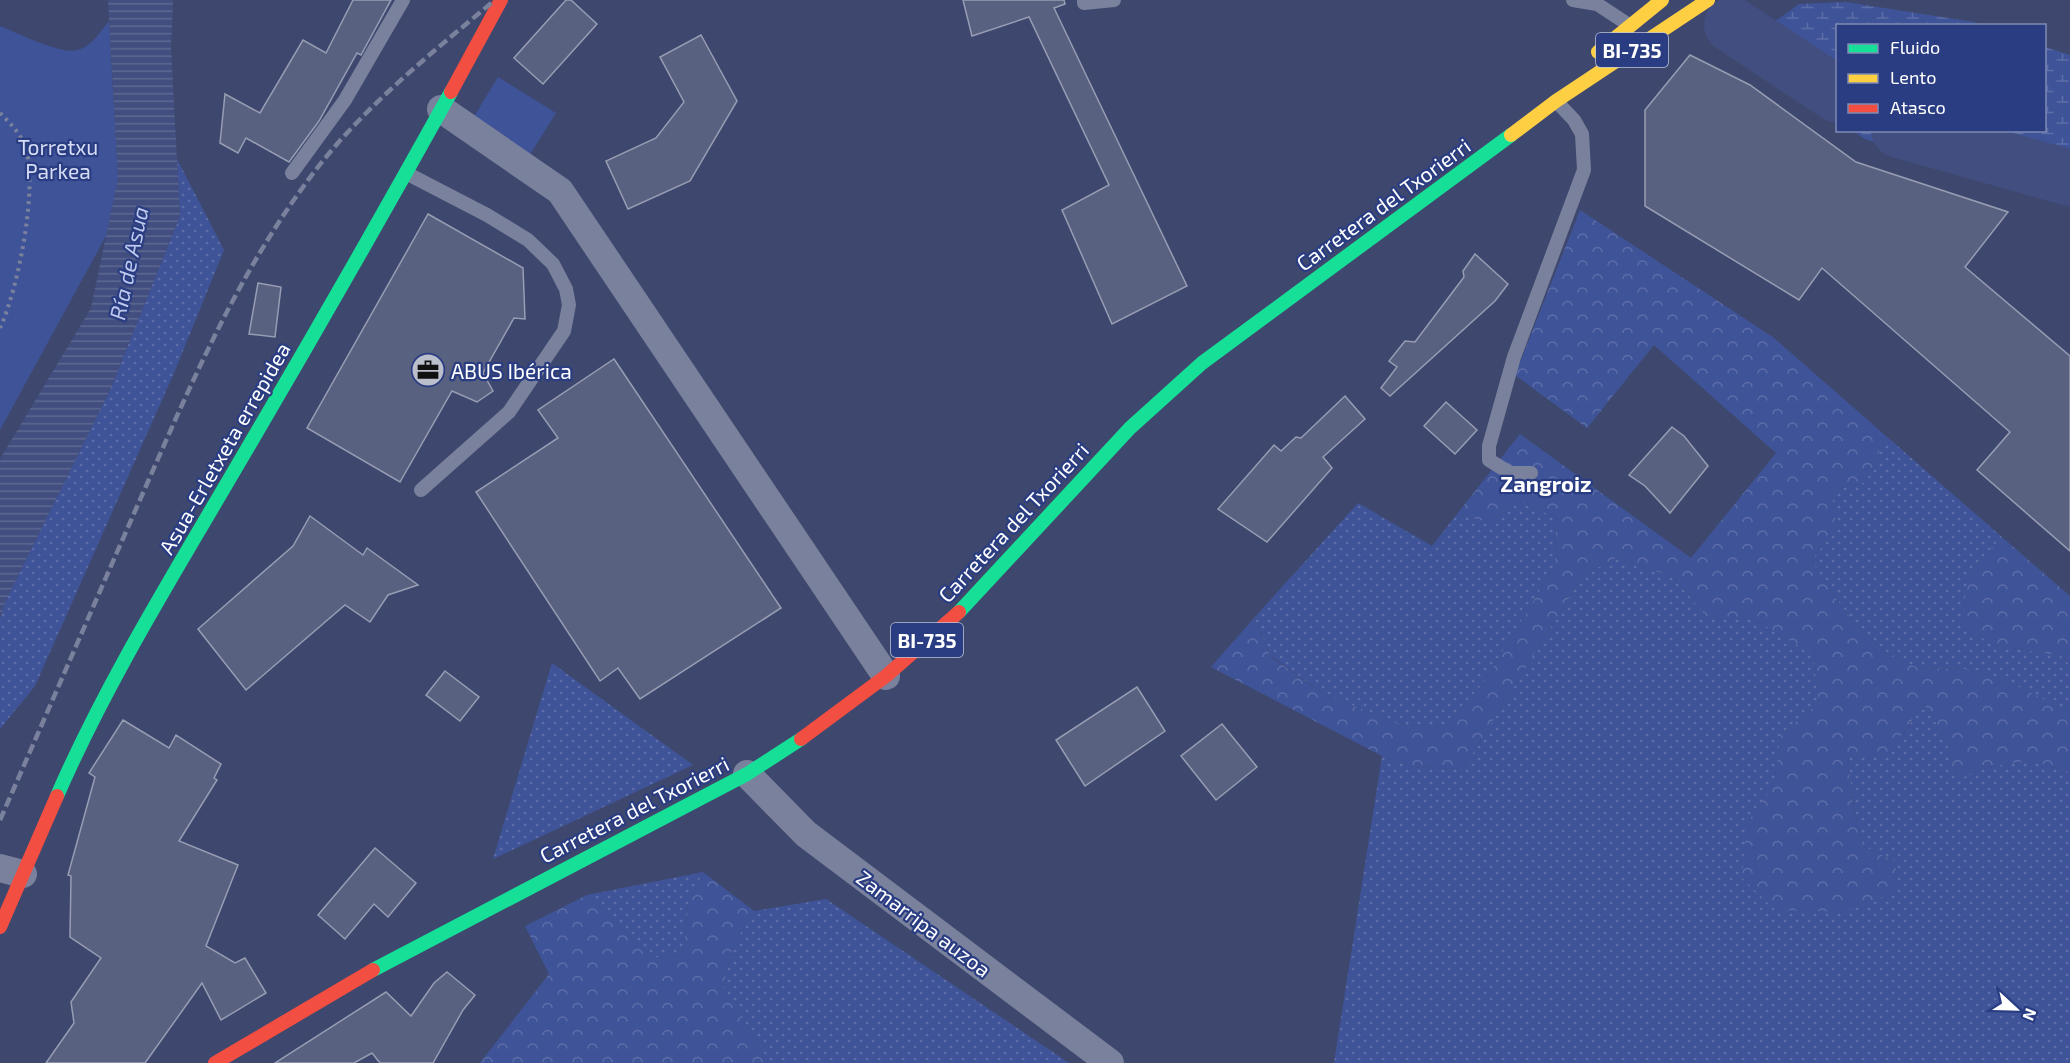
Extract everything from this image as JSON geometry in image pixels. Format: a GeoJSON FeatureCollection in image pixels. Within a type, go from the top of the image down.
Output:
{"type":"FeatureCollection","features":[{"type":"Feature","properties":{"kind":"main road","name":"Asua-Erletxeta errepidea"},"geometry":{"type":"LineString","coordinates":[[0,927],[11,871],[135,640],[350,276],[501,0]]}},
{"type":"Feature","properties":{"kind":"main road","name":"BI-735"},"geometry":{"type":"LineString","coordinates":[[1556,101],[1587,61],[1662,0]]}},
{"type":"Feature","properties":{"kind":"main road","name":"BI-735"},"geometry":{"type":"LineString","coordinates":[[1556,101],[1708,0]]}},
{"type":"Feature","properties":{"kind":"main road","name":"Carretera del Txorierri"},"geometry":{"type":"LineString","coordinates":[[215,1063],[354,980],[747,774],[815,730],[886,676],[957,614],[1130,428],[1202,363],[1556,101]]}},
{"type":"Feature","properties":{"kind":"street"},"geometry":{"type":"LineString","coordinates":[[441,109],[560,191],[886,676]]}},
{"type":"Feature","properties":{"kind":"street","name":"Zamarripa auzoa"},"geometry":{"type":"LineString","coordinates":[[747,774],[806,834],[1110,1063]]}},
{"type":"Feature","properties":{"kind":"lane"},"geometry":{"type":"LineString","coordinates":[[292,173],[345,100],[403,0]]}},
{"type":"Feature","properties":{"kind":"lane"},"geometry":{"type":"LineString","coordinates":[[1084,0],[1084,3],[1114,0]]}},
{"type":"Feature","properties":{"kind":"lane"},"geometry":{"type":"LineString","coordinates":[[1573,0],[1597,4],[1629,25]]}},
{"type":"Feature","properties":{"kind":"lane"},"geometry":{"type":"LineString","coordinates":[[1531,473],[1510,473],[1489,460],[1489,446],[1514,357],[1584,170],[1582,134],[1574,120],[1556,101]]}},
{"type":"Feature","properties":{"kind":"lane"},"geometry":{"type":"LineString","coordinates":[[406,173],[487,215],[528,240],[553,264],[566,289],[569,305],[564,332],[509,412],[421,490]]}},
{"type":"Feature","properties":{"kind":"path"},"geometry":{"type":"LineString","coordinates":[[0,113],[16,129],[25,147],[30,178],[19,273],[10,307],[0,327]]}},
{"type":"Feature","properties":{"kind":"green space"},"geometry":{"type":"Polygon","coordinates":[[[1846,2],[1980,24],[1836,24],[1836,119],[1725,43],[1752,38],[1799,4],[1846,2]]]}},
{"type":"Feature","properties":{"kind":"green space","name":"Torretxu Parkea"},"geometry":{"type":"Polygon","coordinates":[[[109,21],[118,178],[107,234],[0,430],[0,26],[39,42],[70,51],[87,45],[109,21]]]}},
{"type":"Feature","properties":{"kind":"green space"},"geometry":{"type":"Polygon","coordinates":[[[2046,47],[2070,55],[2070,206],[1865,139],[1854,132],[2046,132],[2046,47]]]}},
{"type":"Feature","properties":{"kind":"green space"},"geometry":{"type":"Polygon","coordinates":[[[498,77],[556,113],[529,156],[472,120],[498,77]]]}},
{"type":"Feature","properties":{"kind":"green space"},"geometry":{"type":"Polygon","coordinates":[[[177,159],[224,250],[174,373],[35,686],[0,729],[0,619],[5,602],[110,390],[180,216],[177,159]]]}},
{"type":"Feature","properties":{"kind":"green space"},"geometry":{"type":"Polygon","coordinates":[[[1580,210],[1774,338],[1886,436],[1866,482],[1831,491],[1837,529],[1811,560],[1841,606],[1865,634],[1894,657],[1911,665],[1925,668],[1970,670],[2017,686],[2062,709],[2070,705],[2070,772],[2032,761],[1992,766],[1958,779],[1945,737],[1924,704],[1886,757],[1848,756],[1852,800],[1863,846],[1896,862],[1896,892],[1843,912],[1775,910],[1742,878],[1746,825],[1774,784],[1781,734],[1818,704],[1814,655],[1750,617],[1707,617],[1673,577],[1616,558],[1583,575],[1463,769],[1412,767],[1382,756],[1211,667],[1254,618],[1271,657],[1324,694],[1395,723],[1442,727],[1482,685],[1555,566],[1556,517],[1519,502],[1488,522],[1457,514],[1520,434],[1691,558],[1776,453],[1654,345],[1587,428],[1515,375],[1580,210]]]}},
{"type":"Feature","properties":{"kind":"green space"},"geometry":{"type":"Polygon","coordinates":[[[1886,436],[2002,537],[1968,573],[1994,645],[2061,656],[2070,665],[2070,705],[2062,710],[1995,677],[1970,670],[1925,668],[1911,665],[1894,657],[1879,646],[1865,634],[1841,606],[1811,560],[1837,529],[1831,491],[1866,482],[1886,436]]]}},
{"type":"Feature","properties":{"kind":"green space"},"geometry":{"type":"Polygon","coordinates":[[[1519,502],[1556,517],[1555,566],[1482,685],[1442,727],[1395,723],[1324,694],[1271,656],[1254,618],[1358,503],[1432,546],[1457,514],[1488,522],[1519,502]]]}},
{"type":"Feature","properties":{"kind":"green space"},"geometry":{"type":"Polygon","coordinates":[[[2002,537],[2070,596],[2070,665],[2061,656],[1994,645],[1962,626],[1968,573],[2002,537]]]}},
{"type":"Feature","properties":{"kind":"green space"},"geometry":{"type":"Polygon","coordinates":[[[1616,558],[1673,577],[1707,617],[1750,616],[1814,654],[1818,704],[1781,734],[1774,785],[1746,825],[1896,862],[1863,846],[1852,799],[1848,756],[1903,734],[1924,704],[1945,737],[1958,779],[1992,766],[2032,761],[2070,772],[2070,1063],[1334,1063],[1382,756],[1412,767],[1463,769],[1583,575],[1616,558]]]}},
{"type":"Feature","properties":{"kind":"green space"},"geometry":{"type":"Polygon","coordinates":[[[552,663],[693,765],[493,859],[552,663]]]}},
{"type":"Feature","properties":{"kind":"green space"},"geometry":{"type":"Polygon","coordinates":[[[703,872],[688,904],[683,955],[653,958],[587,895],[703,872]]]}},
{"type":"Feature","properties":{"kind":"green space"},"geometry":{"type":"Polygon","coordinates":[[[703,872],[754,911],[733,945],[723,989],[766,1056],[763,1063],[480,1063],[549,974],[525,926],[587,895],[653,958],[683,955],[688,904],[703,872]]]}},
{"type":"Feature","properties":{"kind":"green space"},"geometry":{"type":"Polygon","coordinates":[[[826,899],[1069,1063],[763,1063],[766,1056],[723,989],[733,945],[754,911],[826,899]]]}},
{"type":"Feature","properties":{"kind":"water","name":"Ría de Asua"},"geometry":{"type":"Polygon","coordinates":[[[108,0],[173,0],[171,48],[180,216],[110,390],[5,602],[0,619],[0,459],[91,308],[118,178],[108,0]]]}},
{"type":"Feature","properties":{"kind":"building"},"geometry":{"type":"Polygon","coordinates":[[[353,0],[391,0],[361,55],[357,53],[319,121],[289,162],[246,138],[238,153],[220,143],[225,94],[260,113],[303,40],[326,53],[353,0]]]}},
{"type":"Feature","properties":{"kind":"building"},"geometry":{"type":"Polygon","coordinates":[[[566,0],[571,0],[597,24],[543,84],[514,58],[566,0]]]}},
{"type":"Feature","properties":{"kind":"building"},"geometry":{"type":"Polygon","coordinates":[[[963,0],[1064,0],[1065,4],[1054,8],[1187,286],[1112,324],[1062,210],[1109,185],[1029,17],[972,36],[963,0]]]}},
{"type":"Feature","properties":{"kind":"building"},"geometry":{"type":"Polygon","coordinates":[[[701,35],[737,101],[690,181],[628,209],[606,161],[656,138],[684,102],[660,57],[701,35]]]}},
{"type":"Feature","properties":{"kind":"building"},"geometry":{"type":"Polygon","coordinates":[[[1690,55],[1750,85],[1856,162],[2008,212],[1965,267],[2070,356],[2070,551],[1977,470],[2010,432],[1822,268],[1799,300],[1645,206],[1645,110],[1690,55]]]}},
{"type":"Feature","properties":{"kind":"building"},"geometry":{"type":"Polygon","coordinates":[[[428,214],[523,268],[525,319],[514,318],[483,373],[493,391],[477,402],[452,391],[400,482],[307,428],[428,214]]]}},
{"type":"Feature","properties":{"kind":"building"},"geometry":{"type":"Polygon","coordinates":[[[1475,254],[1508,284],[1495,301],[1390,396],[1381,388],[1397,367],[1389,361],[1405,341],[1415,342],[1464,277],[1463,271],[1475,254]]]}},
{"type":"Feature","properties":{"kind":"building"},"geometry":{"type":"Polygon","coordinates":[[[258,283],[281,287],[275,337],[249,334],[258,283]]]}},
{"type":"Feature","properties":{"kind":"building"},"geometry":{"type":"Polygon","coordinates":[[[614,359],[781,608],[640,699],[618,668],[600,681],[476,492],[558,438],[538,410],[614,359]]]}},
{"type":"Feature","properties":{"kind":"building"},"geometry":{"type":"Polygon","coordinates":[[[1345,396],[1365,419],[1323,457],[1332,468],[1267,542],[1218,509],[1274,445],[1281,451],[1296,437],[1301,438],[1345,396]]]}},
{"type":"Feature","properties":{"kind":"building"},"geometry":{"type":"Polygon","coordinates":[[[1446,402],[1477,430],[1455,454],[1424,426],[1446,402]]]}},
{"type":"Feature","properties":{"kind":"building"},"geometry":{"type":"Polygon","coordinates":[[[1672,427],[1684,436],[1708,466],[1670,513],[1645,486],[1629,475],[1672,427]]]}},
{"type":"Feature","properties":{"kind":"building"},"geometry":{"type":"Polygon","coordinates":[[[310,516],[363,555],[367,548],[418,585],[388,595],[370,622],[345,605],[246,690],[198,629],[293,546],[310,516]]]}},
{"type":"Feature","properties":{"kind":"building"},"geometry":{"type":"Polygon","coordinates":[[[445,671],[479,697],[460,721],[426,695],[445,671]]]}},
{"type":"Feature","properties":{"kind":"building"},"geometry":{"type":"Polygon","coordinates":[[[1137,687],[1165,731],[1085,786],[1056,740],[1137,687]]]}},
{"type":"Feature","properties":{"kind":"building"},"geometry":{"type":"Polygon","coordinates":[[[123,720],[169,748],[176,735],[221,764],[214,778],[217,780],[179,841],[238,865],[206,946],[235,963],[245,958],[266,993],[221,1020],[202,983],[145,1063],[46,1063],[74,1023],[71,1002],[101,958],[70,937],[71,876],[68,875],[95,777],[89,773],[123,720]]]}},
{"type":"Feature","properties":{"kind":"building"},"geometry":{"type":"Polygon","coordinates":[[[1222,724],[1257,767],[1216,800],[1181,756],[1222,724]]]}},
{"type":"Feature","properties":{"kind":"building"},"geometry":{"type":"Polygon","coordinates":[[[375,848],[416,883],[388,917],[374,904],[345,939],[318,915],[375,848]]]}},
{"type":"Feature","properties":{"kind":"building"},"geometry":{"type":"Polygon","coordinates":[[[447,972],[475,995],[463,1010],[433,1063],[380,1063],[372,1053],[354,1063],[275,1063],[386,992],[411,1016],[434,983],[447,972]]]}},
{"type":"Feature","properties":{"kind":"waterway"},"geometry":{"type":"LineString","coordinates":[[1732,25],[1836,94]]}},
{"type":"Feature","properties":{"kind":"waterway"},"geometry":{"type":"LineString","coordinates":[[1906,132],[2070,178]]}},
{"type":"Feature","properties":{"kind":"railway"},"geometry":{"type":"LineString","coordinates":[[0,820],[178,413],[216,334],[258,256],[306,183],[348,132],[394,86],[495,0]]}},
{"type":"Feature","properties":{"kind":"traffic: fast"},"geometry":{"type":"LineString","coordinates":[[57,796],[97,711],[142,628],[451,92]]}},
{"type":"Feature","properties":{"kind":"traffic: fast"},"geometry":{"type":"LineString","coordinates":[[959,612],[1130,428],[1202,363],[1511,135]]}},
{"type":"Feature","properties":{"kind":"traffic: fast"},"geometry":{"type":"LineString","coordinates":[[373,970],[747,774],[801,739]]}},
{"type":"Feature","properties":{"kind":"traffic: slow"},"geometry":{"type":"LineString","coordinates":[[1598,52],[1662,0]]}},
{"type":"Feature","properties":{"kind":"traffic: slow"},"geometry":{"type":"LineString","coordinates":[[1511,135],[1556,101],[1708,0]]}},
{"type":"Feature","properties":{"kind":"traffic: jam"},"geometry":{"type":"LineString","coordinates":[[451,92],[501,0]]}},
{"type":"Feature","properties":{"kind":"traffic: jam"},"geometry":{"type":"LineString","coordinates":[[801,739],[886,676],[959,612]]}},
{"type":"Feature","properties":{"kind":"traffic: jam"},"geometry":{"type":"LineString","coordinates":[[0,927],[57,796]]}},
{"type":"Feature","properties":{"kind":"traffic: jam"},"geometry":{"type":"LineString","coordinates":[[215,1063],[373,970]]}},
{"type":"Feature","properties":{"kind":"place","name":"ABUS Ibérica"},"geometry":{"type":"Point","coordinates":[428,370]}},
{"type":"Feature","properties":{"kind":"district","name":"Zangroiz"},"geometry":{"type":"Point","coordinates":[1546,483]}}]}
